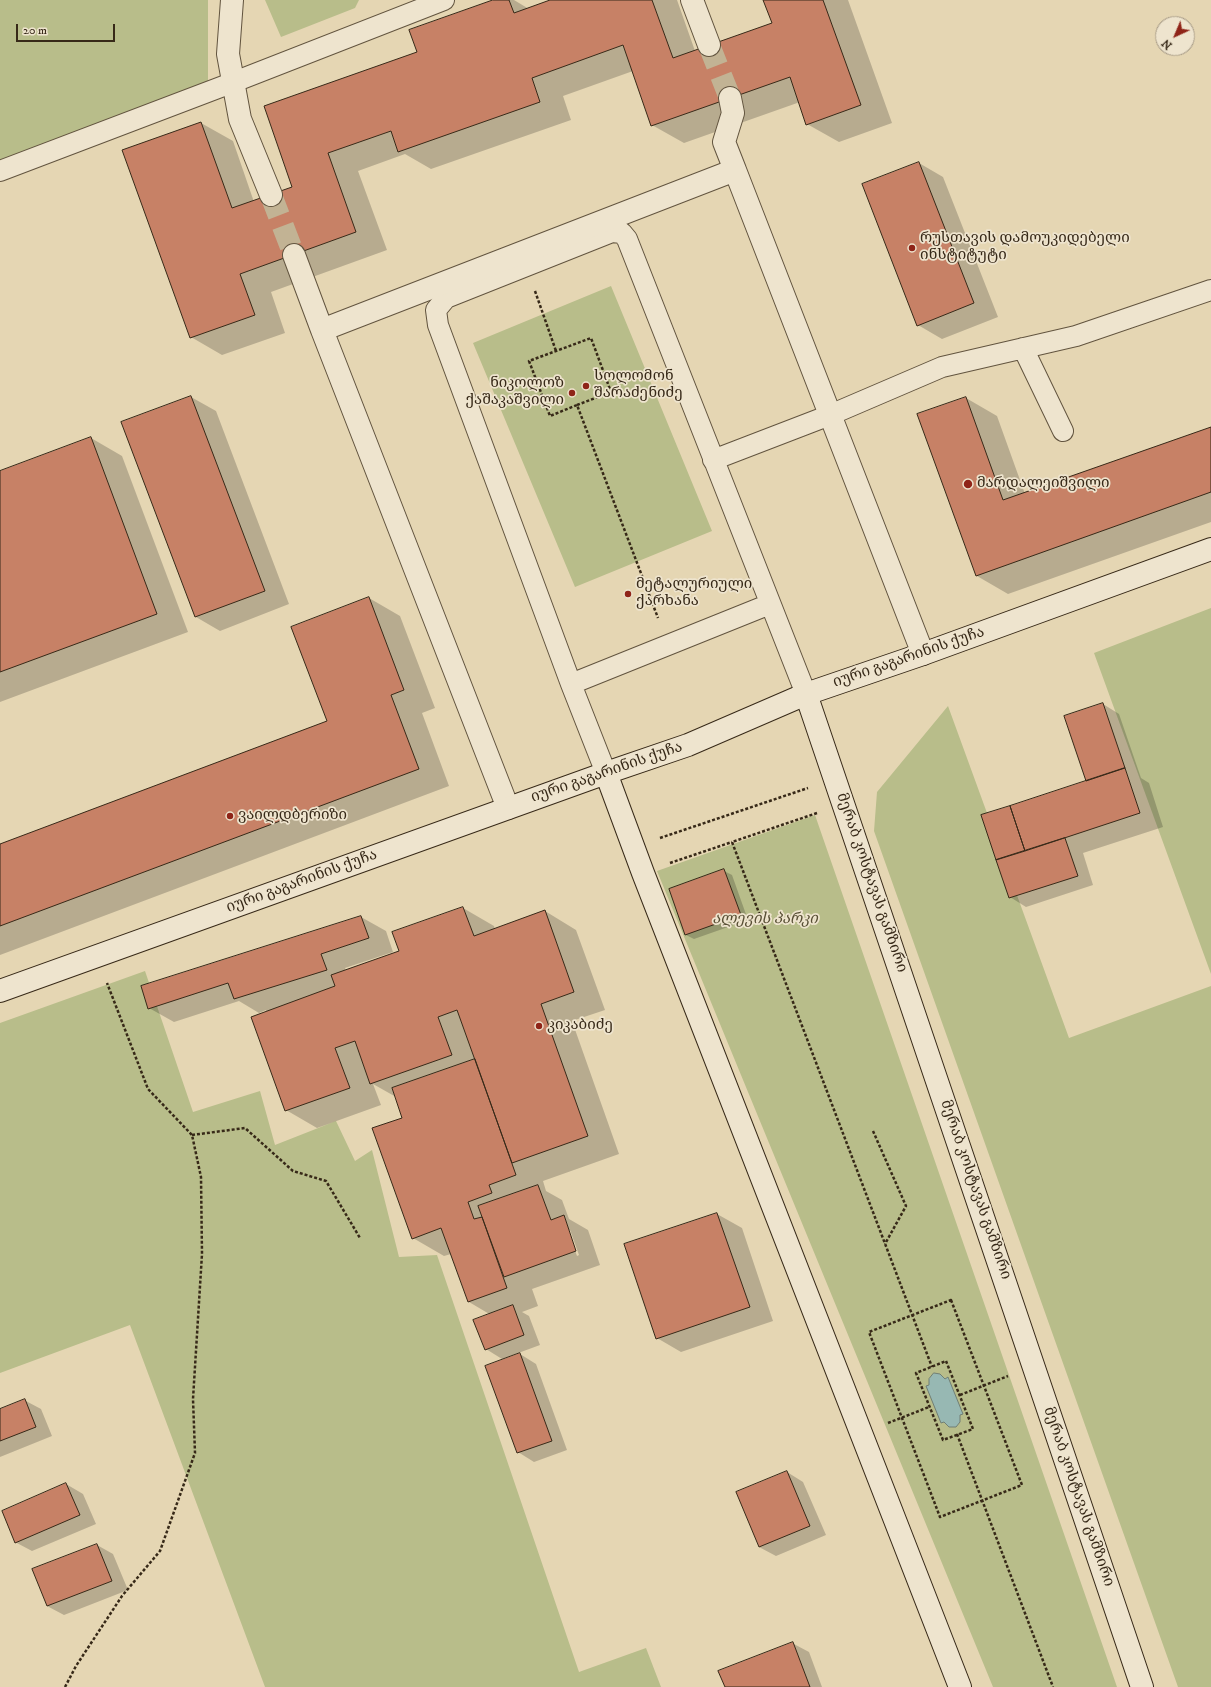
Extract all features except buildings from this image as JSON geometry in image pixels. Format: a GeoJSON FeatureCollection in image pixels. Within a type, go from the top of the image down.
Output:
{"type":"FeatureCollection","features":[{"type":"Feature","properties":{"kind":"street"},"geometry":{"type":"LineString","coordinates":[[232,0],[228,54],[240,118],[270,195]]}},
{"type":"Feature","properties":{"kind":"street"},"geometry":{"type":"LineString","coordinates":[[692,0],[709,45]]}},
{"type":"Feature","properties":{"kind":"street"},"geometry":{"type":"LineString","coordinates":[[730,98],[733,113],[724,142],[924,654]]}},
{"type":"Feature","properties":{"kind":"street"},"geometry":{"type":"LineString","coordinates":[[322,330],[735,170]]}},
{"type":"Feature","properties":{"kind":"street"},"geometry":{"type":"LineString","coordinates":[[294,255],[508,808]]}},
{"type":"Feature","properties":{"kind":"street","name":"იური გაგარინის ქუჩა"},"geometry":{"type":"LineString","coordinates":[[0,991],[508,808],[688,745],[806,694],[924,654],[1211,549]]}},
{"type":"Feature","properties":{"kind":"street","name":"მერაბ კოსტავას გამზირი"},"geometry":{"type":"LineString","coordinates":[[806,694],[1142,1687]]}},
{"type":"Feature","properties":{"kind":"street"},"geometry":{"type":"LineString","coordinates":[[606,773],[643,873],[960,1687]]}},
{"type":"Feature","properties":{"kind":"lane"},"geometry":{"type":"LineString","coordinates":[[0,171],[444,0]]}},
{"type":"Feature","properties":{"kind":"lane"},"geometry":{"type":"LineString","coordinates":[[606,773],[571,684],[438,325],[436,310],[446,298],[612,232],[622,233],[627,239],[806,694]]}},
{"type":"Feature","properties":{"kind":"lane"},"geometry":{"type":"LineString","coordinates":[[713,460],[830,415],[942,367],[1076,336],[1211,290]]}},
{"type":"Feature","properties":{"kind":"lane"},"geometry":{"type":"LineString","coordinates":[[1023,348],[1063,431]]}},
{"type":"Feature","properties":{"kind":"lane"},"geometry":{"type":"LineString","coordinates":[[571,684],[770,604]]}},
{"type":"Feature","properties":{"kind":"path"},"geometry":{"type":"LineString","coordinates":[[526,266],[556,351]]}},
{"type":"Feature","properties":{"kind":"path"},"geometry":{"type":"LineString","coordinates":[[591,338],[611,392],[576,405],[550,416],[529,361],[591,338]]}},
{"type":"Feature","properties":{"kind":"path"},"geometry":{"type":"LineString","coordinates":[[576,405],[669,645]]}},
{"type":"Feature","properties":{"kind":"path"},"geometry":{"type":"LineString","coordinates":[[633,847],[836,779]]}},
{"type":"Feature","properties":{"kind":"path"},"geometry":{"type":"LineString","coordinates":[[643,873],[844,803]]}},
{"type":"Feature","properties":{"kind":"path"},"geometry":{"type":"LineString","coordinates":[[732,842],[932,1367]]}},
{"type":"Feature","properties":{"kind":"path"},"geometry":{"type":"LineString","coordinates":[[64,1687],[122,1596],[160,1551],[195,1453],[193,1399],[202,1254],[201,1176],[192,1135],[148,1088],[97,956]]}},
{"type":"Feature","properties":{"kind":"path"},"geometry":{"type":"LineString","coordinates":[[192,1135],[245,1128],[293,1171],[326,1181],[360,1238]]}},
{"type":"Feature","properties":{"kind":"path"},"geometry":{"type":"LineString","coordinates":[[873,1131],[906,1206],[885,1245]]}},
{"type":"Feature","properties":{"kind":"path"},"geometry":{"type":"LineString","coordinates":[[951,1300],[1022,1485],[940,1517],[869,1332],[912,1315],[951,1300]]}},
{"type":"Feature","properties":{"kind":"path"},"geometry":{"type":"LineString","coordinates":[[946,1361],[973,1429],[943,1440],[916,1373],[932,1367],[946,1361]]}},
{"type":"Feature","properties":{"kind":"path"},"geometry":{"type":"LineString","coordinates":[[960,1395],[1034,1366]]}},
{"type":"Feature","properties":{"kind":"path"},"geometry":{"type":"LineString","coordinates":[[861,1433],[929,1407]]}},
{"type":"Feature","properties":{"kind":"path"},"geometry":{"type":"LineString","coordinates":[[957,1434],[1053,1687]]}},
{"type":"Feature","properties":{"kind":"green space"},"geometry":{"type":"Polygon","coordinates":[[[0,0],[208,0],[208,82],[0,160],[0,0]]]}},
{"type":"Feature","properties":{"kind":"green space"},"geometry":{"type":"Polygon","coordinates":[[[265,0],[359,0],[355,8],[281,37],[265,0]]]}},
{"type":"Feature","properties":{"kind":"green space"},"geometry":{"type":"Polygon","coordinates":[[[611,286],[712,531],[575,587],[473,343],[611,286]]]}},
{"type":"Feature","properties":{"kind":"green space"},"geometry":{"type":"Polygon","coordinates":[[[1211,608],[1211,974],[1094,653],[1211,608]]]}},
{"type":"Feature","properties":{"kind":"green space"},"geometry":{"type":"Polygon","coordinates":[[[948,706],[1069,1038],[1211,986],[1211,1687],[1178,1687],[874,831],[877,792],[948,706]]]}},
{"type":"Feature","properties":{"kind":"green space","name":"ალევის პარკი"},"geometry":{"type":"Polygon","coordinates":[[[815,815],[1117,1687],[993,1687],[657,871],[815,815]]]}},
{"type":"Feature","properties":{"kind":"green space"},"geometry":{"type":"Polygon","coordinates":[[[145,971],[193,1112],[260,1091],[275,1145],[336,1121],[355,1161],[372,1150],[399,1257],[437,1255],[579,1672],[646,1648],[661,1687],[265,1687],[130,1325],[0,1373],[0,1023],[145,971]]]}},
{"type":"Feature","properties":{"kind":"water"},"geometry":{"type":"Polygon","coordinates":[[[934,1373],[940,1374],[945,1379],[948,1377],[963,1414],[960,1415],[960,1422],[956,1427],[949,1427],[944,1422],[941,1423],[926,1386],[929,1385],[929,1379],[934,1373]]]}},
{"type":"Feature","properties":{"kind":"tunnel"},"geometry":{"type":"LineString","coordinates":[[709,45],[730,98]]}},
{"type":"Feature","properties":{"kind":"tunnel"},"geometry":{"type":"LineString","coordinates":[[271,195],[294,255]]}},
{"type":"Feature","properties":{"kind":"place","name":"რუსთავის დამოუკიდებელი ინსტიტუტი"},"geometry":{"type":"Point","coordinates":[912,248]}},
{"type":"Feature","properties":{"kind":"place","name":"სოლომონ შარაძენიძე"},"geometry":{"type":"Point","coordinates":[586,386]}},
{"type":"Feature","properties":{"kind":"place","name":"ნიკოლოზ ქაშაკაშვილი"},"geometry":{"type":"Point","coordinates":[572,393]}},
{"type":"Feature","properties":{"kind":"place","name":"მარდალეიშვილი"},"geometry":{"type":"Point","coordinates":[968,484]}},
{"type":"Feature","properties":{"kind":"place","name":"მეტალურიული ქარხანა"},"geometry":{"type":"Point","coordinates":[628,594]}},
{"type":"Feature","properties":{"kind":"place","name":"ვაილდბერიზი"},"geometry":{"type":"Point","coordinates":[230,816]}},
{"type":"Feature","properties":{"kind":"place","name":"კიკაბიძე"},"geometry":{"type":"Point","coordinates":[539,1026]}}]}
